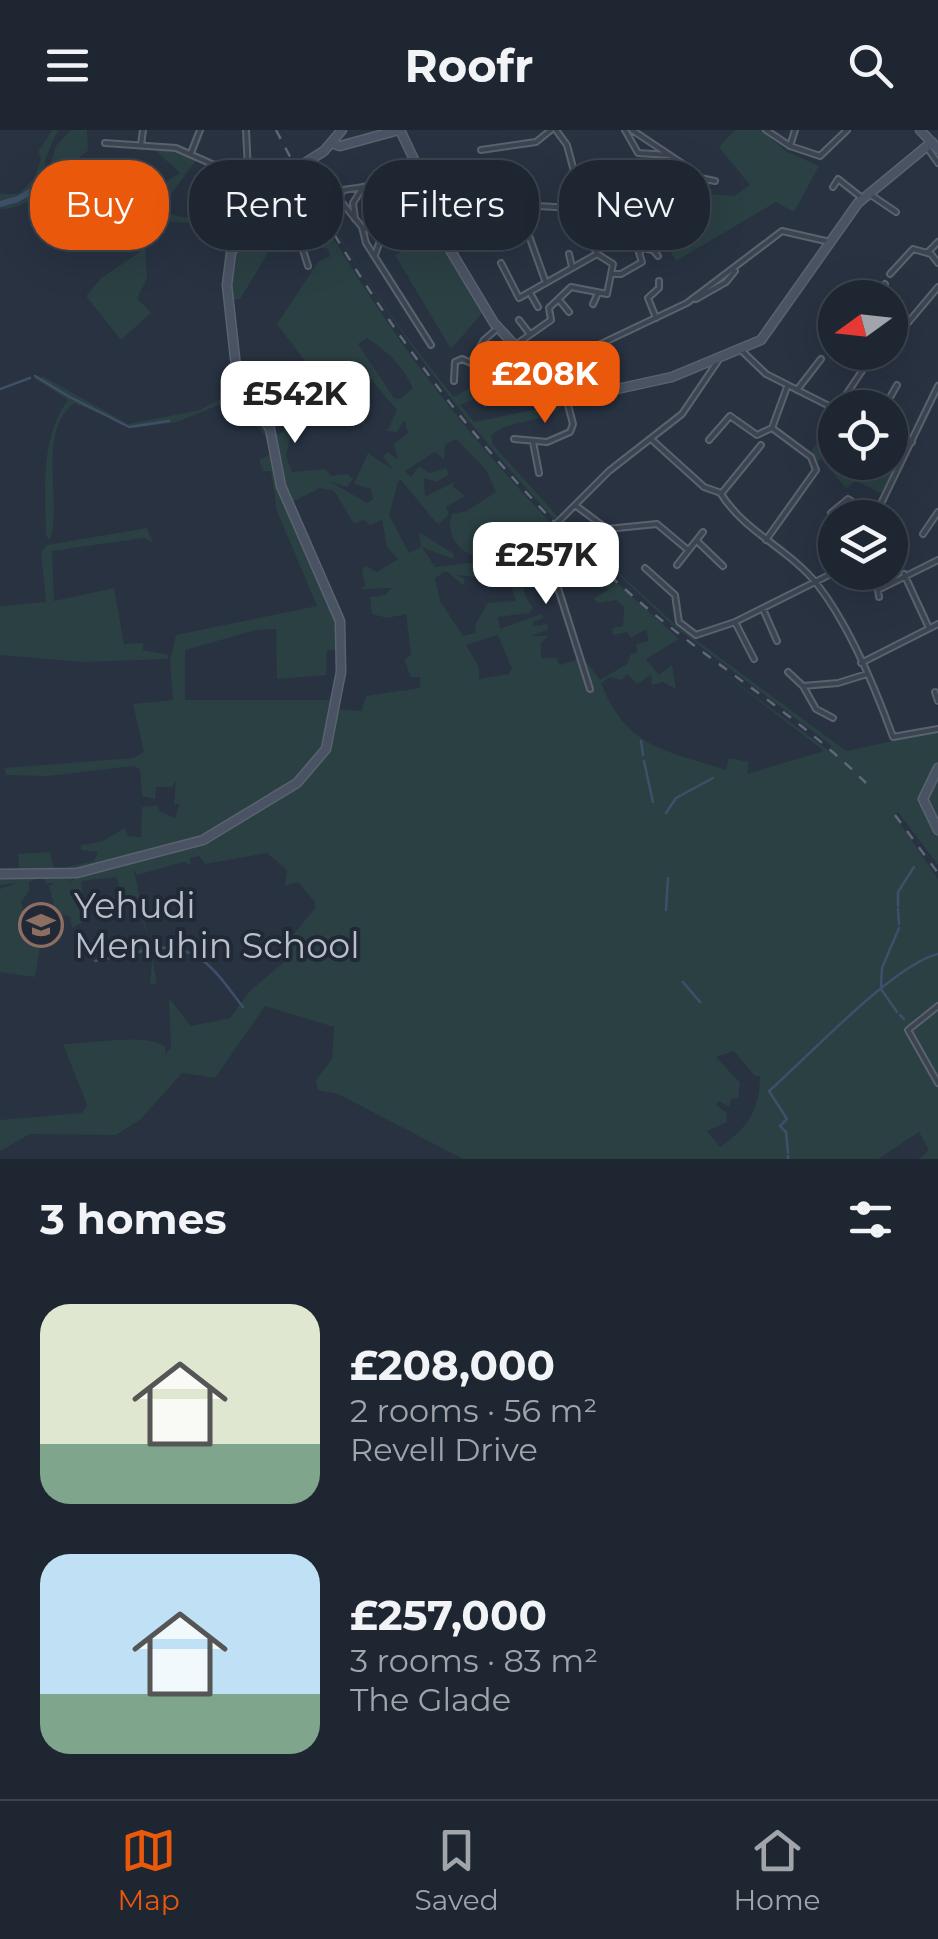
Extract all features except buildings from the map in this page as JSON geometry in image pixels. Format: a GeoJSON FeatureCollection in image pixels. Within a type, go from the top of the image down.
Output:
{"type":"FeatureCollection","features":[{"type":"Feature","properties":{"kind":"street"},"geometry":{"type":"LineString","coordinates":[[141,145],[144,130]]}},
{"type":"Feature","properties":{"kind":"street"},"geometry":{"type":"LineString","coordinates":[[190,154],[200,130]]}},
{"type":"Feature","properties":{"kind":"street"},"geometry":{"type":"LineString","coordinates":[[246,130],[247,160]]}},
{"type":"Feature","properties":{"kind":"street"},"geometry":{"type":"LineString","coordinates":[[307,160],[332,143],[342,130]]}},
{"type":"Feature","properties":{"kind":"street"},"geometry":{"type":"LineString","coordinates":[[328,132],[332,143],[340,146],[400,130],[413,160]]}},
{"type":"Feature","properties":{"kind":"street"},"geometry":{"type":"LineString","coordinates":[[481,150],[536,142],[553,130],[567,145],[571,160]]}},
{"type":"Feature","properties":{"kind":"street"},"geometry":{"type":"LineString","coordinates":[[624,130],[638,153],[669,156]]}},
{"type":"Feature","properties":{"kind":"street"},"geometry":{"type":"LineString","coordinates":[[632,130],[676,160]]}},
{"type":"Feature","properties":{"kind":"street"},"geometry":{"type":"LineString","coordinates":[[766,130],[814,156],[825,155],[847,130]]}},
{"type":"Feature","properties":{"kind":"street"},"geometry":{"type":"LineString","coordinates":[[790,146],[795,130]]}},
{"type":"Feature","properties":{"kind":"street"},"geometry":{"type":"LineString","coordinates":[[920,130],[938,163]]}},
{"type":"Feature","properties":{"kind":"street"},"geometry":{"type":"LineString","coordinates":[[105,143],[141,145],[203,160]]}},
{"type":"Feature","properties":{"kind":"street"},"geometry":{"type":"LineString","coordinates":[[451,250],[498,328],[545,378],[588,392],[610,393],[701,366],[761,340],[865,196],[932,146]]}},
{"type":"Feature","properties":{"kind":"street"},"geometry":{"type":"LineString","coordinates":[[833,187],[837,177],[896,212]]}},
{"type":"Feature","properties":{"kind":"street"},"geometry":{"type":"LineString","coordinates":[[710,181],[716,182]]}},
{"type":"Feature","properties":{"kind":"street"},"geometry":{"type":"LineString","coordinates":[[363,187],[346,189],[339,196],[362,227],[431,345]]}},
{"type":"Feature","properties":{"kind":"street"},"geometry":{"type":"LineString","coordinates":[[354,218],[354,199],[363,188]]}},
{"type":"Feature","properties":{"kind":"street"},"geometry":{"type":"LineString","coordinates":[[573,388],[584,353],[687,303],[715,280],[735,271],[782,231],[830,242]]}},
{"type":"Feature","properties":{"kind":"street"},"geometry":{"type":"LineString","coordinates":[[927,252],[938,242]]}},
{"type":"Feature","properties":{"kind":"street"},"geometry":{"type":"LineString","coordinates":[[648,272],[639,254],[643,248],[658,256]]}},
{"type":"Feature","properties":{"kind":"street"},"geometry":{"type":"LineString","coordinates":[[890,274],[913,249],[927,252],[938,264]]}},
{"type":"Feature","properties":{"kind":"street"},"geometry":{"type":"LineString","coordinates":[[0,874],[78,873],[203,840],[297,783],[312,771],[326,748],[339,687],[341,626],[282,486],[270,429],[235,370],[226,285],[232,250]]}},
{"type":"Feature","properties":{"kind":"street"},"geometry":{"type":"LineString","coordinates":[[303,250],[308,266]]}},
{"type":"Feature","properties":{"kind":"street"},"geometry":{"type":"LineString","coordinates":[[375,255],[377,250]]}},
{"type":"Feature","properties":{"kind":"street"},"geometry":{"type":"LineString","coordinates":[[534,250],[546,283]]}},
{"type":"Feature","properties":{"kind":"street"},"geometry":{"type":"LineString","coordinates":[[514,346],[551,320],[549,308],[575,285],[607,294],[612,274],[609,260],[594,250]]}},
{"type":"Feature","properties":{"kind":"street"},"geometry":{"type":"LineString","coordinates":[[569,254],[572,268]]}},
{"type":"Feature","properties":{"kind":"street"},"geometry":{"type":"LineString","coordinates":[[501,263],[520,298],[596,254]]}},
{"type":"Feature","properties":{"kind":"street"},"geometry":{"type":"LineString","coordinates":[[612,274],[622,274],[642,262]]}},
{"type":"Feature","properties":{"kind":"street"},"geometry":{"type":"LineString","coordinates":[[656,318],[648,298],[659,288],[659,280]]}},
{"type":"Feature","properties":{"kind":"street"},"geometry":{"type":"LineString","coordinates":[[908,323],[938,287]]}},
{"type":"Feature","properties":{"kind":"street"},"geometry":{"type":"LineString","coordinates":[[530,293],[538,307]]}},
{"type":"Feature","properties":{"kind":"street"},"geometry":{"type":"LineString","coordinates":[[593,304],[598,293]]}},
{"type":"Feature","properties":{"kind":"street"},"geometry":{"type":"LineString","coordinates":[[560,302],[569,312]]}},
{"type":"Feature","properties":{"kind":"street"},"geometry":{"type":"LineString","coordinates":[[519,320],[529,334]]}},
{"type":"Feature","properties":{"kind":"street"},"geometry":{"type":"LineString","coordinates":[[454,382],[455,362],[462,358],[470,363],[484,340],[498,328]]}},
{"type":"Feature","properties":{"kind":"street"},"geometry":{"type":"LineString","coordinates":[[742,350],[756,366],[818,400]]}},
{"type":"Feature","properties":{"kind":"street"},"geometry":{"type":"LineString","coordinates":[[590,689],[544,544],[553,527],[575,505],[687,408],[720,358]]}},
{"type":"Feature","properties":{"kind":"street"},"geometry":{"type":"LineString","coordinates":[[797,390],[818,363]]}},
{"type":"Feature","properties":{"kind":"street"},"geometry":{"type":"LineString","coordinates":[[701,366],[710,374]]}},
{"type":"Feature","properties":{"kind":"street"},"geometry":{"type":"LineString","coordinates":[[486,402],[545,378]]}},
{"type":"Feature","properties":{"kind":"street"},"geometry":{"type":"LineString","coordinates":[[709,440],[730,416],[757,435],[772,428],[788,385]]}},
{"type":"Feature","properties":{"kind":"street"},"geometry":{"type":"LineString","coordinates":[[893,390],[896,385]]}},
{"type":"Feature","properties":{"kind":"street"},"geometry":{"type":"LineString","coordinates":[[883,500],[938,386]]}},
{"type":"Feature","properties":{"kind":"street"},"geometry":{"type":"LineString","coordinates":[[514,440],[550,442],[572,430],[568,405],[588,392]]}},
{"type":"Feature","properties":{"kind":"street"},"geometry":{"type":"LineString","coordinates":[[930,401],[938,407]]}},
{"type":"Feature","properties":{"kind":"street"},"geometry":{"type":"LineString","coordinates":[[766,540],[816,470],[810,457],[772,428]]}},
{"type":"Feature","properties":{"kind":"street"},"geometry":{"type":"LineString","coordinates":[[650,439],[704,487],[721,494],[754,532],[816,583],[887,713],[892,738],[938,729]]}},
{"type":"Feature","properties":{"kind":"street"},"geometry":{"type":"LineString","coordinates":[[908,440],[912,442]]}},
{"type":"Feature","properties":{"kind":"street"},"geometry":{"type":"LineString","coordinates":[[533,442],[538,473]]}},
{"type":"Feature","properties":{"kind":"street"},"geometry":{"type":"LineString","coordinates":[[721,494],[761,445]]}},
{"type":"Feature","properties":{"kind":"street"},"geometry":{"type":"LineString","coordinates":[[575,505],[607,529],[657,524],[688,550]]}},
{"type":"Feature","properties":{"kind":"street"},"geometry":{"type":"LineString","coordinates":[[923,534],[938,512]]}},
{"type":"Feature","properties":{"kind":"street"},"geometry":{"type":"LineString","coordinates":[[677,565],[702,532]]}},
{"type":"Feature","properties":{"kind":"street"},"geometry":{"type":"LineString","coordinates":[[697,541],[723,566]]}},
{"type":"Feature","properties":{"kind":"street"},"geometry":{"type":"LineString","coordinates":[[908,572],[938,560]]}},
{"type":"Feature","properties":{"kind":"street"},"geometry":{"type":"LineString","coordinates":[[645,568],[676,594],[679,622],[694,634],[735,622],[816,583]]}},
{"type":"Feature","properties":{"kind":"street"},"geometry":{"type":"LineString","coordinates":[[908,582],[930,628]]}},
{"type":"Feature","properties":{"kind":"street"},"geometry":{"type":"LineString","coordinates":[[878,590],[879,597]]}},
{"type":"Feature","properties":{"kind":"street"},"geometry":{"type":"LineString","coordinates":[[763,608],[777,641]]}},
{"type":"Feature","properties":{"kind":"street"},"geometry":{"type":"LineString","coordinates":[[735,622],[754,660]]}},
{"type":"Feature","properties":{"kind":"street"},"geometry":{"type":"LineString","coordinates":[[860,663],[938,624]]}},
{"type":"Feature","properties":{"kind":"street"},"geometry":{"type":"LineString","coordinates":[[788,672],[803,686],[816,710],[833,718]]}},
{"type":"Feature","properties":{"kind":"street"},"geometry":{"type":"LineString","coordinates":[[803,686],[866,674]]}},
{"type":"Feature","properties":{"kind":"street"},"geometry":{"type":"LineString","coordinates":[[935,692],[938,701]]}},
{"type":"Feature","properties":{"kind":"street"},"geometry":{"type":"LineString","coordinates":[[938,768],[923,799],[938,830]]}},
{"type":"Feature","properties":{"kind":"street"},"geometry":{"type":"LineString","coordinates":[[938,1006],[911,1023],[908,1034],[938,1083]]}},
{"type":"Feature","properties":{"kind":"green space"},"geometry":{"type":"Polygon","coordinates":[[[52,130],[58,130],[46,160],[40,160],[38,152],[52,130]]]}},
{"type":"Feature","properties":{"kind":"green space"},"geometry":{"type":"Polygon","coordinates":[[[71,130],[87,130],[88,151],[75,160],[52,160],[56,146],[71,130]]]}},
{"type":"Feature","properties":{"kind":"green space"},"geometry":{"type":"Polygon","coordinates":[[[735,130],[761,130],[786,151],[819,166],[794,212],[776,202],[710,241],[710,194],[734,196],[750,185],[719,147],[735,130]]]}},
{"type":"Feature","properties":{"kind":"green space"},"geometry":{"type":"Polygon","coordinates":[[[152,147],[178,150],[197,159],[189,160],[189,170],[169,197],[169,179],[180,173],[152,147]]]}},
{"type":"Feature","properties":{"kind":"green space"},"geometry":{"type":"Polygon","coordinates":[[[30,183],[30,201],[0,209],[0,194],[18,194],[30,183]]]}},
{"type":"Feature","properties":{"kind":"green space"},"geometry":{"type":"Polygon","coordinates":[[[169,214],[189,218],[189,223],[169,222],[169,214]]]}},
{"type":"Feature","properties":{"kind":"green space"},"geometry":{"type":"Polygon","coordinates":[[[343,241],[412,344],[454,397],[483,380],[488,386],[472,393],[475,399],[460,405],[474,422],[563,404],[549,415],[508,426],[491,436],[493,445],[560,519],[557,522],[450,396],[417,353],[343,241]]]}},
{"type":"Feature","properties":{"kind":"green space"},"geometry":{"type":"Polygon","coordinates":[[[145,250],[147,279],[137,298],[151,313],[121,340],[86,296],[101,278],[145,250]]]}},
{"type":"Feature","properties":{"kind":"green space"},"geometry":{"type":"Polygon","coordinates":[[[235,250],[270,250],[240,299],[231,300],[231,261],[235,250]]]}},
{"type":"Feature","properties":{"kind":"green space"},"geometry":{"type":"Polygon","coordinates":[[[328,250],[341,250],[380,312],[445,400],[553,525],[543,543],[538,538],[526,541],[512,527],[499,532],[474,556],[462,550],[451,533],[452,514],[467,511],[496,492],[486,470],[456,439],[445,445],[444,459],[435,452],[405,471],[411,477],[419,466],[429,473],[446,468],[449,474],[437,482],[424,478],[425,497],[456,481],[452,486],[465,496],[446,507],[449,514],[438,525],[401,480],[398,482],[389,515],[409,553],[421,547],[419,532],[454,554],[453,559],[422,547],[435,567],[478,562],[518,546],[539,546],[545,553],[526,556],[519,563],[525,595],[533,608],[529,613],[498,617],[500,629],[541,614],[544,618],[533,622],[533,626],[547,624],[548,629],[532,636],[548,636],[541,643],[541,658],[556,658],[560,665],[576,660],[587,663],[600,680],[627,664],[631,654],[637,653],[636,644],[649,641],[646,629],[631,638],[627,632],[613,635],[612,628],[623,626],[624,607],[616,600],[597,603],[594,598],[608,590],[604,585],[575,555],[568,554],[559,539],[545,542],[556,528],[679,639],[646,659],[659,675],[672,665],[676,689],[663,682],[652,685],[651,675],[637,684],[627,674],[622,680],[610,677],[601,683],[611,705],[636,734],[667,751],[726,770],[729,758],[749,762],[747,774],[824,751],[707,661],[828,750],[832,746],[672,625],[562,521],[677,626],[846,751],[938,731],[938,865],[898,812],[894,815],[938,879],[938,1004],[915,1018],[938,1008],[938,1159],[919,1159],[929,1150],[919,1132],[878,1159],[463,1159],[338,1094],[318,1090],[316,1080],[332,1059],[334,1027],[265,1006],[215,1078],[182,1073],[141,1119],[116,1135],[30,1134],[0,1151],[0,1120],[82,1113],[87,1105],[63,1044],[145,1040],[166,1047],[165,1055],[171,1047],[169,998],[191,1026],[230,1018],[249,992],[293,954],[289,940],[315,908],[315,902],[298,882],[285,886],[287,870],[267,853],[205,864],[199,856],[190,858],[191,865],[183,862],[137,875],[134,870],[157,983],[150,985],[152,964],[147,954],[136,953],[148,939],[136,897],[122,896],[116,877],[81,881],[85,921],[72,928],[70,917],[56,913],[49,886],[55,882],[46,884],[43,876],[65,875],[20,873],[18,854],[50,852],[54,870],[94,861],[98,852],[81,850],[81,845],[103,841],[125,828],[128,836],[141,837],[142,807],[158,805],[159,811],[175,818],[180,804],[174,804],[176,781],[172,787],[156,787],[155,799],[142,796],[140,769],[132,766],[48,776],[6,775],[4,768],[133,758],[144,752],[133,704],[173,700],[170,661],[176,635],[317,606],[277,511],[271,471],[263,471],[259,460],[271,454],[267,438],[233,399],[177,422],[134,428],[74,403],[63,416],[53,449],[50,540],[46,536],[45,501],[48,448],[68,400],[34,378],[44,377],[128,424],[200,410],[242,387],[271,436],[283,432],[326,389],[277,324],[318,262],[330,256],[328,250]],[[367,338],[358,344],[394,398],[400,399],[413,388],[399,366],[367,338]],[[357,363],[333,389],[368,427],[344,414],[330,392],[322,406],[292,427],[286,456],[292,472],[325,469],[331,476],[347,474],[353,479],[347,487],[329,481],[367,503],[373,499],[371,489],[354,484],[368,453],[393,470],[383,457],[388,452],[398,460],[394,444],[408,433],[404,420],[397,432],[387,431],[397,410],[357,363]],[[320,488],[288,504],[336,615],[340,650],[327,650],[326,675],[277,679],[276,629],[256,630],[185,650],[185,700],[335,700],[334,709],[362,711],[366,696],[420,688],[420,677],[411,677],[404,660],[411,655],[406,614],[387,618],[372,614],[370,597],[385,595],[392,588],[360,589],[365,586],[362,569],[366,566],[377,572],[398,559],[387,547],[382,520],[370,525],[363,520],[354,524],[334,491],[320,488]],[[497,566],[478,577],[455,575],[465,579],[463,585],[446,571],[435,578],[440,601],[463,636],[475,633],[476,623],[488,603],[516,601],[508,576],[497,566]],[[498,635],[466,645],[479,667],[479,679],[509,674],[512,669],[498,635]],[[734,1051],[716,1057],[740,1083],[738,1098],[731,1099],[729,1107],[719,1101],[716,1105],[726,1112],[727,1122],[707,1131],[720,1147],[750,1117],[758,1098],[760,1076],[755,1076],[734,1051]]]}},
{"type":"Feature","properties":{"kind":"green space"},"geometry":{"type":"Polygon","coordinates":[[[403,250],[448,250],[484,311],[451,349],[395,255],[403,250]]]}},
{"type":"Feature","properties":{"kind":"green space"},"geometry":{"type":"Polygon","coordinates":[[[670,250],[695,250],[676,261],[670,250]]]}},
{"type":"Feature","properties":{"kind":"green space"},"geometry":{"type":"Polygon","coordinates":[[[818,441],[818,461],[810,453],[818,441]]]}},
{"type":"Feature","properties":{"kind":"green space"},"geometry":{"type":"Polygon","coordinates":[[[839,480],[890,480],[883,494],[856,481],[846,488],[839,480]]]}},
{"type":"Feature","properties":{"kind":"green space"},"geometry":{"type":"Polygon","coordinates":[[[147,528],[153,543],[144,538],[52,551],[54,601],[114,588],[124,644],[143,643],[143,650],[169,655],[167,659],[84,662],[0,655],[0,606],[46,602],[41,552],[47,545],[147,528]]]}},
{"type":"Feature","properties":{"kind":"green space"},"geometry":{"type":"Polygon","coordinates":[[[0,875],[40,878],[29,882],[29,891],[21,902],[23,909],[28,909],[23,912],[36,935],[42,935],[35,977],[0,972],[0,889],[17,883],[0,885],[0,875]]]}},
{"type":"Feature","properties":{"kind":"waterway"},"geometry":{"type":"LineString","coordinates":[[0,204],[30,192]]}},
{"type":"Feature","properties":{"kind":"waterway"},"geometry":{"type":"LineString","coordinates":[[35,376],[68,396]]}},
{"type":"Feature","properties":{"kind":"waterway"},"geometry":{"type":"LineString","coordinates":[[0,389],[30,378]]}},
{"type":"Feature","properties":{"kind":"waterway"},"geometry":{"type":"LineString","coordinates":[[70,397],[129,427],[169,421]]}},
{"type":"Feature","properties":{"kind":"waterway"},"geometry":{"type":"LineString","coordinates":[[641,741],[643,755]]}},
{"type":"Feature","properties":{"kind":"waterway"},"geometry":{"type":"LineString","coordinates":[[644,761],[653,802]]}},
{"type":"Feature","properties":{"kind":"waterway"},"geometry":{"type":"LineString","coordinates":[[666,813],[676,798],[713,778]]}},
{"type":"Feature","properties":{"kind":"waterway"},"geometry":{"type":"LineString","coordinates":[[898,906],[898,892],[914,867]]}},
{"type":"Feature","properties":{"kind":"waterway"},"geometry":{"type":"LineString","coordinates":[[666,910],[668,878]]}},
{"type":"Feature","properties":{"kind":"waterway"},"geometry":{"type":"LineString","coordinates":[[898,909],[899,924]]}},
{"type":"Feature","properties":{"kind":"waterway"},"geometry":{"type":"LineString","coordinates":[[881,986],[882,968],[899,928]]}},
{"type":"Feature","properties":{"kind":"waterway"},"geometry":{"type":"LineString","coordinates":[[157,948],[186,951],[208,964],[243,1007]]}},
{"type":"Feature","properties":{"kind":"waterway"},"geometry":{"type":"LineString","coordinates":[[95,961],[152,949]]}},
{"type":"Feature","properties":{"kind":"waterway"},"geometry":{"type":"LineString","coordinates":[[788,1153],[786,1132],[780,1126],[787,1119],[769,1091],[875,993],[920,961],[938,954]]}},
{"type":"Feature","properties":{"kind":"waterway"},"geometry":{"type":"LineString","coordinates":[[683,982],[700,1002]]}},
{"type":"Feature","properties":{"kind":"waterway"},"geometry":{"type":"LineString","coordinates":[[881,989],[897,1012]]}},
{"type":"Feature","properties":{"kind":"waterway"},"geometry":{"type":"LineString","coordinates":[[900,1015],[904,1019]]}},
{"type":"Feature","properties":{"kind":"railway"},"geometry":{"type":"LineString","coordinates":[[276,130],[390,321],[479,439],[528,494],[635,598],[811,734],[866,783]]}},
{"type":"Feature","properties":{"kind":"railway"},"geometry":{"type":"LineString","coordinates":[[895,815],[938,873]]}},
{"type":"Feature","properties":{"kind":"place","name":"Yehudi Menuhin School"},"geometry":{"type":"Point","coordinates":[41,925]}}]}
